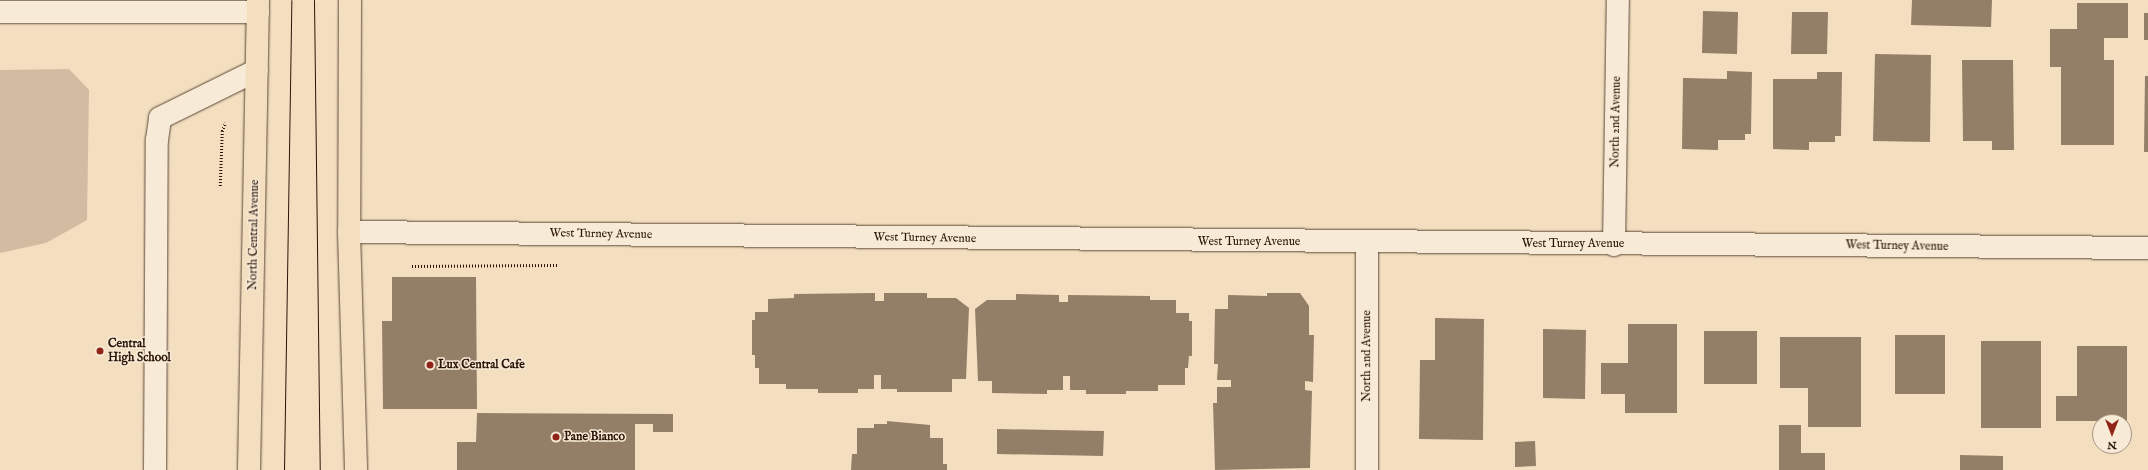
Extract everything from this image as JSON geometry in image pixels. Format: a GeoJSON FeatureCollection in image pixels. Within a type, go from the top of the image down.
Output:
{"type":"FeatureCollection","features":[{"type":"Feature","properties":{"kind":"main road"},"geometry":{"type":"LineString","coordinates":[[350,0],[349,232],[356,470]]}},
{"type":"Feature","properties":{"kind":"main road","name":"North Central Avenue"},"geometry":{"type":"LineString","coordinates":[[249,470],[258,6]]}},
{"type":"Feature","properties":{"kind":"street","name":"North 2nd Avenue"},"geometry":{"type":"LineString","coordinates":[[1614,245],[1618,0]]}},
{"type":"Feature","properties":{"kind":"street"},"geometry":{"type":"LineString","coordinates":[[0,12],[258,6]]}},
{"type":"Feature","properties":{"kind":"street"},"geometry":{"type":"LineString","coordinates":[[155,470],[157,140],[160,118],[257,70]]}},
{"type":"Feature","properties":{"kind":"street","name":"West Turney Avenue"},"geometry":{"type":"LineString","coordinates":[[349,232],[1367,243],[2148,248]]}},
{"type":"Feature","properties":{"kind":"street","name":"North 2nd Avenue"},"geometry":{"type":"LineString","coordinates":[[1367,243],[1367,470]]}},
{"type":"Feature","properties":{"kind":"shaded area"},"geometry":{"type":"Polygon","coordinates":[[[69,69],[89,90],[87,220],[46,243],[0,253],[0,70],[69,69]]]}},
{"type":"Feature","properties":{"kind":"building"},"geometry":{"type":"Polygon","coordinates":[[[1912,0],[1992,0],[1991,27],[1911,25],[1912,0]]]}},
{"type":"Feature","properties":{"kind":"building"},"geometry":{"type":"Polygon","coordinates":[[[2077,3],[2128,3],[2128,38],[2104,38],[2104,60],[2114,60],[2114,145],[2061,145],[2061,67],[2050,67],[2050,29],[2077,29],[2077,3]]]}},
{"type":"Feature","properties":{"kind":"building"},"geometry":{"type":"Polygon","coordinates":[[[1703,11],[1738,12],[1737,54],[1702,53],[1703,11]]]}},
{"type":"Feature","properties":{"kind":"building"},"geometry":{"type":"Polygon","coordinates":[[[1792,12],[1828,12],[1827,54],[1791,54],[1792,12]]]}},
{"type":"Feature","properties":{"kind":"building"},"geometry":{"type":"Polygon","coordinates":[[[2144,13],[2148,13],[2148,40],[2144,40],[2144,13]]]}},
{"type":"Feature","properties":{"kind":"building"},"geometry":{"type":"Polygon","coordinates":[[[1875,54],[1931,55],[1930,142],[1873,141],[1875,54]]]}},
{"type":"Feature","properties":{"kind":"building"},"geometry":{"type":"Polygon","coordinates":[[[1962,60],[2013,60],[2014,150],[1992,150],[1992,141],[1963,141],[1962,60]]]}},
{"type":"Feature","properties":{"kind":"building"},"geometry":{"type":"Polygon","coordinates":[[[1727,71],[1752,72],[1751,134],[1745,134],[1745,140],[1718,140],[1718,150],[1682,149],[1683,78],[1727,79],[1727,71]]]}},
{"type":"Feature","properties":{"kind":"building"},"geometry":{"type":"Polygon","coordinates":[[[1817,72],[1842,72],[1841,136],[1835,136],[1835,142],[1809,142],[1809,150],[1773,149],[1773,79],[1817,79],[1817,72]]]}},
{"type":"Feature","properties":{"kind":"building"},"geometry":{"type":"Polygon","coordinates":[[[2145,76],[2148,76],[2148,152],[2144,152],[2145,76]]]}},
{"type":"Feature","properties":{"kind":"building","name":"Lux Central Cafe"},"geometry":{"type":"Polygon","coordinates":[[[392,277],[476,277],[477,409],[383,409],[382,321],[392,321],[392,277]]]}},
{"type":"Feature","properties":{"kind":"building"},"geometry":{"type":"Polygon","coordinates":[[[875,293],[875,301],[884,301],[884,293],[927,293],[927,298],[956,298],[969,308],[966,379],[952,379],[952,392],[897,392],[897,389],[881,389],[881,375],[874,375],[874,389],[858,389],[858,393],[818,393],[818,389],[786,389],[786,384],[759,384],[759,368],[755,368],[755,355],[752,355],[752,320],[755,320],[755,312],[768,312],[768,299],[794,298],[794,294],[875,293]]]}},
{"type":"Feature","properties":{"kind":"building"},"geometry":{"type":"Polygon","coordinates":[[[1267,293],[1300,293],[1309,306],[1309,335],[1314,335],[1313,382],[1305,381],[1305,390],[1312,391],[1310,468],[1215,470],[1213,403],[1217,403],[1217,387],[1231,387],[1231,380],[1217,380],[1218,364],[1214,364],[1215,309],[1228,309],[1228,295],[1267,296],[1267,293]]]}},
{"type":"Feature","properties":{"kind":"building"},"geometry":{"type":"Polygon","coordinates":[[[1016,294],[1059,295],[1059,302],[1068,302],[1068,295],[1150,296],[1150,300],[1176,300],[1176,313],[1189,313],[1189,321],[1192,321],[1192,356],[1189,356],[1188,368],[1185,368],[1185,385],[1158,385],[1158,391],[1126,391],[1126,394],[1086,394],[1086,390],[1070,390],[1070,376],[1063,376],[1063,390],[1047,390],[1047,394],[992,393],[992,381],[978,381],[975,309],[987,300],[1016,300],[1016,294]]]}},
{"type":"Feature","properties":{"kind":"building"},"geometry":{"type":"Polygon","coordinates":[[[1435,318],[1484,319],[1483,440],[1419,439],[1420,360],[1435,360],[1435,318]]]}},
{"type":"Feature","properties":{"kind":"building"},"geometry":{"type":"Polygon","coordinates":[[[1628,324],[1677,324],[1677,413],[1625,413],[1625,394],[1601,394],[1601,363],[1628,363],[1628,324]]]}},
{"type":"Feature","properties":{"kind":"building"},"geometry":{"type":"Polygon","coordinates":[[[1543,329],[1586,330],[1585,399],[1543,398],[1543,329]]]}},
{"type":"Feature","properties":{"kind":"building"},"geometry":{"type":"Polygon","coordinates":[[[1704,331],[1757,331],[1757,384],[1704,384],[1704,331]]]}},
{"type":"Feature","properties":{"kind":"building"},"geometry":{"type":"Polygon","coordinates":[[[1895,335],[1945,335],[1945,394],[1895,394],[1895,335]]]}},
{"type":"Feature","properties":{"kind":"building"},"geometry":{"type":"Polygon","coordinates":[[[1780,337],[1861,337],[1861,427],[1808,427],[1808,388],[1780,388],[1780,337]]]}},
{"type":"Feature","properties":{"kind":"building"},"geometry":{"type":"Polygon","coordinates":[[[1981,341],[2041,341],[2041,428],[1981,428],[1981,341]]]}},
{"type":"Feature","properties":{"kind":"building"},"geometry":{"type":"Polygon","coordinates":[[[2077,346],[2127,346],[2127,414],[2092,414],[2092,421],[2056,421],[2056,396],[2077,396],[2077,346]]]}},
{"type":"Feature","properties":{"kind":"building","name":"Pane Bianco"},"geometry":{"type":"Polygon","coordinates":[[[477,413],[673,414],[673,432],[653,432],[653,424],[635,424],[635,470],[457,470],[457,442],[476,442],[477,413]]]}},
{"type":"Feature","properties":{"kind":"building"},"geometry":{"type":"Polygon","coordinates":[[[887,421],[930,425],[930,438],[943,438],[943,464],[947,464],[947,470],[851,470],[852,454],[857,454],[857,428],[874,428],[874,424],[887,424],[887,421]]]}},
{"type":"Feature","properties":{"kind":"building"},"geometry":{"type":"Polygon","coordinates":[[[1779,425],[1801,425],[1801,453],[1825,453],[1825,470],[1779,470],[1779,425]]]}},
{"type":"Feature","properties":{"kind":"building"},"geometry":{"type":"Polygon","coordinates":[[[997,429],[1104,431],[1103,456],[997,454],[997,429]]]}},
{"type":"Feature","properties":{"kind":"building"},"geometry":{"type":"Polygon","coordinates":[[[1535,441],[1536,466],[1515,467],[1515,442],[1535,441]]]}},
{"type":"Feature","properties":{"kind":"building"},"geometry":{"type":"Polygon","coordinates":[[[1960,455],[2003,456],[2003,470],[1960,470],[1960,455]]]}},
{"type":"Feature","properties":{"kind":"tram line"},"geometry":{"type":"LineString","coordinates":[[284,470],[291,0]]}},
{"type":"Feature","properties":{"kind":"tram line"},"geometry":{"type":"LineString","coordinates":[[314,0],[320,470]]}},
{"type":"Feature","properties":{"kind":"place","name":"Central High School"},"geometry":{"type":"Point","coordinates":[100,351]}},
{"type":"Feature","properties":{"kind":"place","name":"Lux Central Cafe"},"geometry":{"type":"Point","coordinates":[430,365]}},
{"type":"Feature","properties":{"kind":"place","name":"Pane Bianco"},"geometry":{"type":"Point","coordinates":[556,437]}}]}
